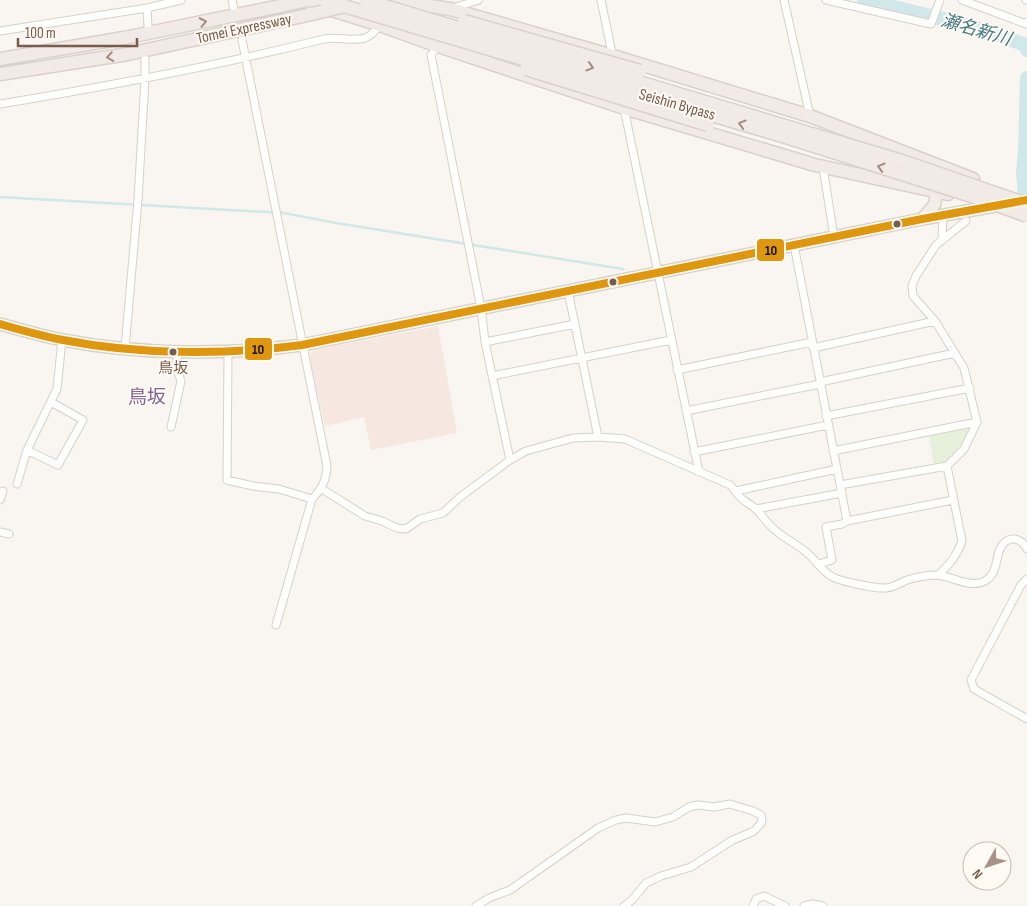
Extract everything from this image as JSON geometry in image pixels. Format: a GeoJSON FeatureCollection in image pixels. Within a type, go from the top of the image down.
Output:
{"type":"FeatureCollection","features":[{"type":"Feature","properties":{"kind":"highway"},"geometry":{"type":"LineString","coordinates":[[300,0],[380,24],[438,46],[624,108],[823,166],[936,191],[993,207],[1027,221]]}},
{"type":"Feature","properties":{"kind":"highway","name":"Tomei Expressway"},"geometry":{"type":"LineString","coordinates":[[0,59],[124,38],[308,0]]}},
{"type":"Feature","properties":{"kind":"highway"},"geometry":{"type":"LineString","coordinates":[[325,0],[450,46],[816,158],[875,178]]}},
{"type":"Feature","properties":{"kind":"highway","name":"Seishin Bypass"},"geometry":{"type":"LineString","coordinates":[[325,0],[789,138],[981,199],[1027,216]]}},
{"type":"Feature","properties":{"kind":"highway","name":"Seishin Bypass"},"geometry":{"type":"LineString","coordinates":[[365,0],[892,158],[1027,204]]}},
{"type":"Feature","properties":{"kind":"highway","name":"Tomei Expressway"},"geometry":{"type":"LineString","coordinates":[[0,74],[128,54],[369,0]]}},
{"type":"Feature","properties":{"kind":"highway"},"geometry":{"type":"LineString","coordinates":[[379,0],[512,33],[850,136],[867,139]]}},
{"type":"Feature","properties":{"kind":"highway"},"geometry":{"type":"LineString","coordinates":[[393,1],[450,9],[810,116],[1027,200]]}},
{"type":"Feature","properties":{"kind":"main road"},"geometry":{"type":"LineString","coordinates":[[922,219],[935,204],[936,191]]}},
{"type":"Feature","properties":{"kind":"main road"},"geometry":{"type":"LineString","coordinates":[[0,324],[62,340],[125,348],[178,351],[258,351],[302,345],[922,219],[1027,200]]}},
{"type":"Feature","properties":{"kind":"street"},"geometry":{"type":"LineString","coordinates":[[0,31],[147,8],[181,0]]}},
{"type":"Feature","properties":{"kind":"street"},"geometry":{"type":"LineString","coordinates":[[232,0],[234,9]]}},
{"type":"Feature","properties":{"kind":"street"},"geometry":{"type":"LineString","coordinates":[[450,9],[479,0]]}},
{"type":"Feature","properties":{"kind":"street"},"geometry":{"type":"LineString","coordinates":[[601,0],[699,472]]}},
{"type":"Feature","properties":{"kind":"street"},"geometry":{"type":"LineString","coordinates":[[784,0],[810,116]]}},
{"type":"Feature","properties":{"kind":"street"},"geometry":{"type":"LineString","coordinates":[[826,0],[931,24],[940,0]]}},
{"type":"Feature","properties":{"kind":"street"},"geometry":{"type":"LineString","coordinates":[[962,0],[1026,24],[1027,22]]}},
{"type":"Feature","properties":{"kind":"street"},"geometry":{"type":"LineString","coordinates":[[0,104],[145,79],[245,59],[333,37],[366,38],[380,24],[393,1]]}},
{"type":"Feature","properties":{"kind":"street"},"geometry":{"type":"LineString","coordinates":[[147,8],[148,27]]}},
{"type":"Feature","properties":{"kind":"street"},"geometry":{"type":"LineString","coordinates":[[242,40],[327,466],[322,489],[312,499],[276,625]]}},
{"type":"Feature","properties":{"kind":"street"},"geometry":{"type":"LineString","coordinates":[[438,46],[432,55],[481,308],[492,376],[510,460]]}},
{"type":"Feature","properties":{"kind":"street"},"geometry":{"type":"LineString","coordinates":[[125,348],[138,200],[145,59]]}},
{"type":"Feature","properties":{"kind":"street"},"geometry":{"type":"LineString","coordinates":[[823,166],[834,237]]}},
{"type":"Feature","properties":{"kind":"street"},"geometry":{"type":"LineString","coordinates":[[942,239],[943,216]]}},
{"type":"Feature","properties":{"kind":"street"},"geometry":{"type":"LineString","coordinates":[[756,509],[947,466],[964,449],[977,422],[964,368],[935,321],[913,296],[912,286],[916,276],[936,245],[966,221]]}},
{"type":"Feature","properties":{"kind":"street"},"geometry":{"type":"LineString","coordinates":[[794,245],[847,521]]}},
{"type":"Feature","properties":{"kind":"street"},"geometry":{"type":"LineString","coordinates":[[568,291],[598,437]]}},
{"type":"Feature","properties":{"kind":"street"},"geometry":{"type":"LineString","coordinates":[[677,370],[935,321]]}},
{"type":"Feature","properties":{"kind":"street"},"geometry":{"type":"LineString","coordinates":[[486,342],[575,324]]}},
{"type":"Feature","properties":{"kind":"street"},"geometry":{"type":"LineString","coordinates":[[17,484],[27,450],[57,389],[62,340]]}},
{"type":"Feature","properties":{"kind":"street"},"geometry":{"type":"LineString","coordinates":[[492,376],[671,340]]}},
{"type":"Feature","properties":{"kind":"street"},"geometry":{"type":"LineString","coordinates":[[171,427],[181,381],[176,367],[178,351]]}},
{"type":"Feature","properties":{"kind":"street"},"geometry":{"type":"LineString","coordinates":[[228,351],[228,480],[253,486],[279,489],[312,499]]}},
{"type":"Feature","properties":{"kind":"street"},"geometry":{"type":"LineString","coordinates":[[686,411],[955,353]]}},
{"type":"Feature","properties":{"kind":"street"},"geometry":{"type":"LineString","coordinates":[[826,416],[970,388]]}},
{"type":"Feature","properties":{"kind":"street"},"geometry":{"type":"LineString","coordinates":[[27,450],[58,465],[83,420],[51,402]]}},
{"type":"Feature","properties":{"kind":"street"},"geometry":{"type":"LineString","coordinates":[[834,451],[977,422]]}},
{"type":"Feature","properties":{"kind":"street"},"geometry":{"type":"LineString","coordinates":[[694,452],[828,425]]}},
{"type":"Feature","properties":{"kind":"street"},"geometry":{"type":"LineString","coordinates":[[322,489],[366,516],[397,528],[406,529],[420,519],[443,513],[460,497],[510,460],[526,451],[573,438],[625,439],[730,485],[777,532],[805,551],[833,578],[879,588],[896,586],[920,576],[938,575],[980,583],[987,580],[991,575],[1000,549],[1007,541],[1013,538],[1019,539],[1027,549]]}},
{"type":"Feature","properties":{"kind":"street"},"geometry":{"type":"LineString","coordinates":[[938,575],[953,561],[962,541],[947,466]]}},
{"type":"Feature","properties":{"kind":"street"},"geometry":{"type":"LineString","coordinates":[[736,491],[837,469]]}},
{"type":"Feature","properties":{"kind":"street"},"geometry":{"type":"LineString","coordinates":[[0,500],[3,491]]}},
{"type":"Feature","properties":{"kind":"street"},"geometry":{"type":"LineString","coordinates":[[819,564],[832,560],[826,527],[842,524],[847,521],[953,500]]}},
{"type":"Feature","properties":{"kind":"street"},"geometry":{"type":"LineString","coordinates":[[0,532],[9,534]]}},
{"type":"Feature","properties":{"kind":"street"},"geometry":{"type":"LineString","coordinates":[[1027,579],[1021,585],[971,680],[974,688],[1027,719]]}},
{"type":"Feature","properties":{"kind":"street"},"geometry":{"type":"LineString","coordinates":[[476,906],[489,898],[510,890],[598,828],[616,820],[626,818],[655,822],[673,817],[689,807],[698,805],[714,807],[730,804],[761,815],[762,822],[754,831],[731,841],[691,867],[646,882],[632,900],[624,906]]}},
{"type":"Feature","properties":{"kind":"street"},"geometry":{"type":"LineString","coordinates":[[753,906],[756,900],[764,896],[785,906]]}},
{"type":"Feature","properties":{"kind":"street"},"geometry":{"type":"LineString","coordinates":[[804,906],[813,904],[823,906]]}},
{"type":"Feature","properties":{"kind":"shaded area"},"geometry":{"type":"Polygon","coordinates":[[[438,326],[457,433],[371,450],[364,417],[325,426],[309,356],[313,350],[438,326]]]}},
{"type":"Feature","properties":{"kind":"green space"},"geometry":{"type":"Polygon","coordinates":[[[966,428],[969,432],[955,453],[946,461],[934,465],[929,436],[966,428]]]}},
{"type":"Feature","properties":{"kind":"waterway","name":"瀬名新川"},"geometry":{"type":"LineString","coordinates":[[864,0],[960,23],[1025,45],[1027,50]]}},
{"type":"Feature","properties":{"kind":"waterway","name":"瀬名新川"},"geometry":{"type":"LineString","coordinates":[[1027,78],[1023,173],[1027,215]]}},
{"type":"Feature","properties":{"kind":"waterway"},"geometry":{"type":"LineString","coordinates":[[0,197],[284,213],[623,269]]}},
{"type":"Feature","properties":{"kind":"transit line","name":"10"},"geometry":{"type":"LineString","coordinates":[[0,324],[63,340],[122,349],[213,352],[302,345],[922,219],[1027,200]]}},
{"type":"Feature","properties":{"kind":"place","name":"鳥坂"},"geometry":{"type":"Point","coordinates":[173,352]}},
{"type":"Feature","properties":{"kind":"district","name":"鳥坂"},"geometry":{"type":"Point","coordinates":[147,397]}}]}
